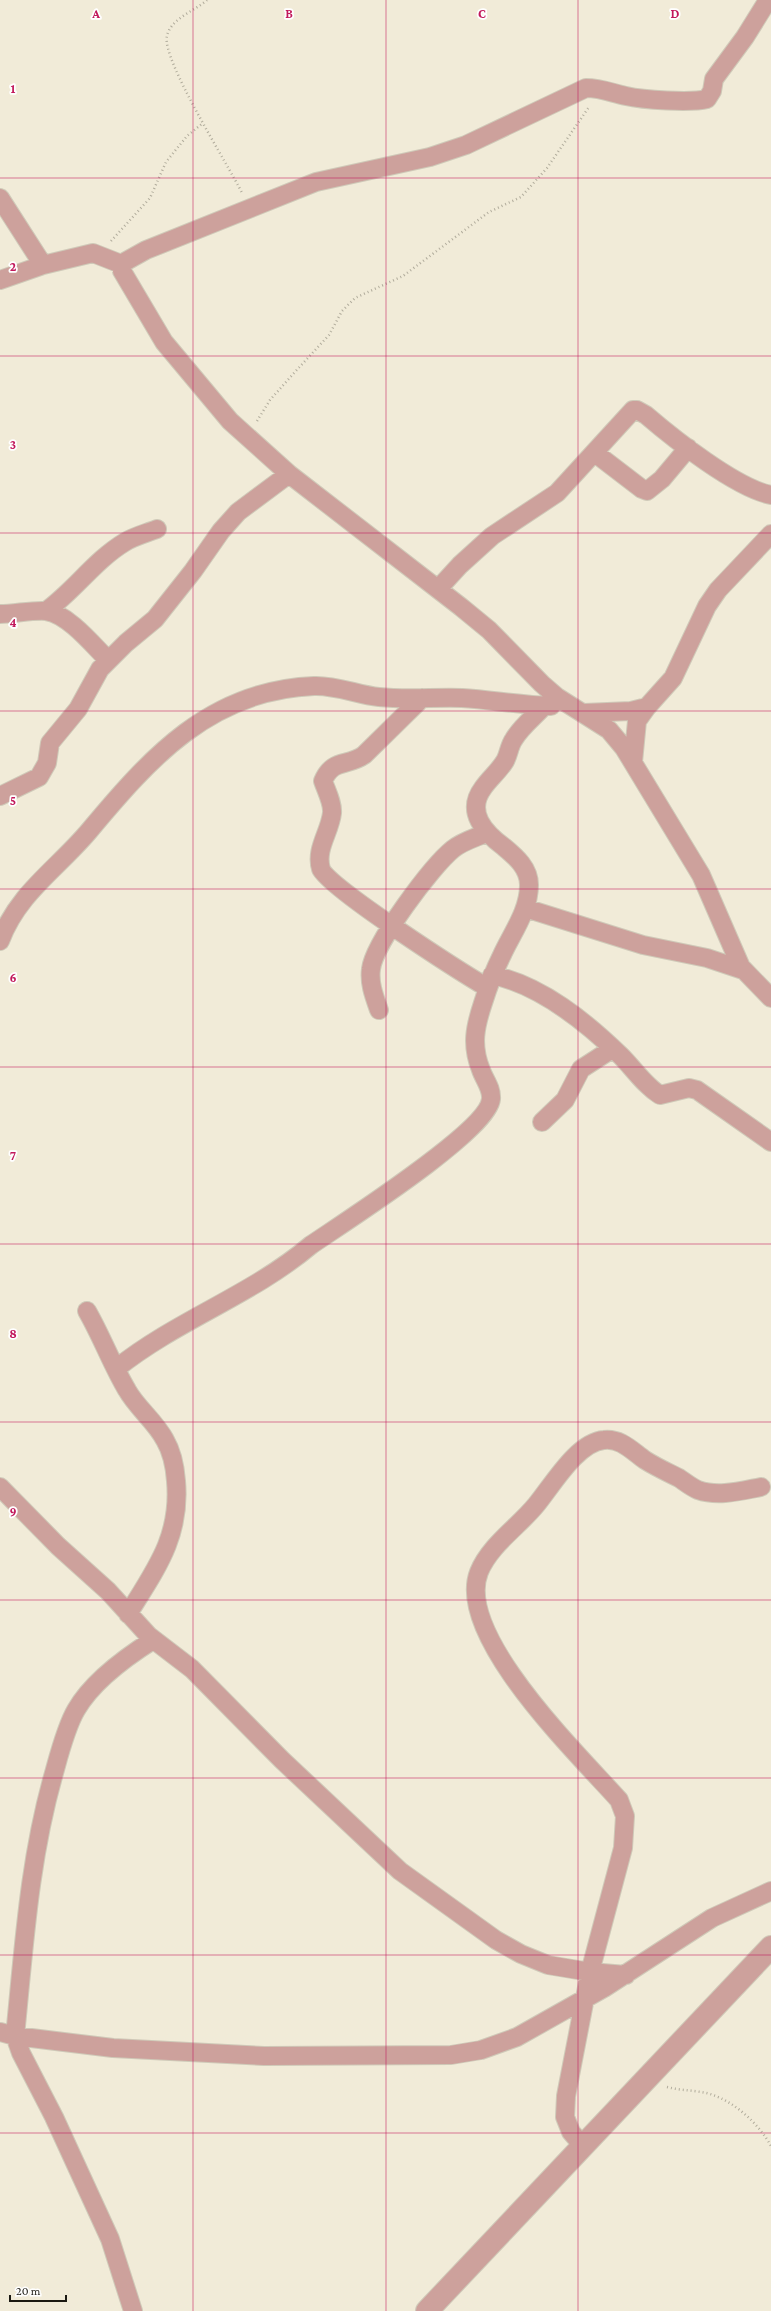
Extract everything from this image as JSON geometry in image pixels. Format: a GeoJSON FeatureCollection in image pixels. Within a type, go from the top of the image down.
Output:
{"type":"FeatureCollection","features":[{"type":"Feature","properties":{"kind":"street"},"geometry":{"type":"LineString","coordinates":[[121,264],[146,250],[316,182],[430,158],[493,134],[551,106],[571,94],[586,88],[600,88],[626,96],[645,99],[694,101],[707,99],[712,91],[714,79],[745,37],[768,0]]}},
{"type":"Feature","properties":{"kind":"street"},"geometry":{"type":"LineString","coordinates":[[0,198],[43,265]]}},
{"type":"Feature","properties":{"kind":"street"},"geometry":{"type":"LineString","coordinates":[[0,280],[43,265],[93,253],[121,264]]}},
{"type":"Feature","properties":{"kind":"street"},"geometry":{"type":"LineString","coordinates":[[121,264],[122,271],[164,342],[214,403],[247,436],[289,474],[489,630],[532,676],[557,697],[609,730],[633,762],[701,875],[743,970],[770,995]]}},
{"type":"Feature","properties":{"kind":"street"},"geometry":{"type":"LineString","coordinates":[[438,589],[460,565],[492,536],[557,493],[595,453],[628,414],[637,410],[688,448],[748,487],[771,495]]}},
{"type":"Feature","properties":{"kind":"street"},"geometry":{"type":"LineString","coordinates":[[595,453],[642,489],[647,491],[662,479],[688,448]]}},
{"type":"Feature","properties":{"kind":"street"},"geometry":{"type":"LineString","coordinates":[[0,796],[33,781],[44,771],[50,743],[78,709],[100,669],[108,660],[155,619],[221,531],[238,512],[289,474]]}},
{"type":"Feature","properties":{"kind":"street"},"geometry":{"type":"LineString","coordinates":[[46,611],[62,600],[81,579],[126,541],[157,529]]}},
{"type":"Feature","properties":{"kind":"street"},"geometry":{"type":"LineString","coordinates":[[633,762],[637,721],[647,707],[674,678],[707,606],[718,590],[771,534]]}},
{"type":"Feature","properties":{"kind":"street"},"geometry":{"type":"LineString","coordinates":[[0,614],[46,611],[57,614],[108,660]]}},
{"type":"Feature","properties":{"kind":"street"},"geometry":{"type":"LineString","coordinates":[[0,941],[6,924],[33,887],[80,842],[139,772],[183,733],[241,701],[279,690],[316,686],[379,697],[462,698],[579,710],[631,710],[647,707]]}},
{"type":"Feature","properties":{"kind":"street"},"geometry":{"type":"LineString","coordinates":[[422,698],[364,755],[354,760],[336,764],[329,770],[323,781],[332,813],[320,851],[319,861],[322,871],[341,888],[451,966],[490,982],[517,982],[544,996],[580,1021],[660,1095],[689,1088],[697,1090],[771,1142]]}},
{"type":"Feature","properties":{"kind":"street"},"geometry":{"type":"LineString","coordinates":[[117,1368],[171,1330],[201,1316],[292,1261],[311,1245],[452,1146],[473,1127],[483,1115],[491,1100],[489,1087],[481,1070],[474,1048],[474,1028],[490,982],[525,908],[529,886],[528,872],[514,856],[486,833],[478,822],[476,808],[477,798],[482,789],[505,761],[509,747],[518,733],[544,706]]}},
{"type":"Feature","properties":{"kind":"street"},"geometry":{"type":"LineString","coordinates":[[379,1010],[370,980],[371,967],[379,944],[392,924],[452,850],[460,844],[486,833]]}},
{"type":"Feature","properties":{"kind":"street"},"geometry":{"type":"LineString","coordinates":[[525,908],[643,945],[707,958],[743,970]]}},
{"type":"Feature","properties":{"kind":"street"},"geometry":{"type":"LineString","coordinates":[[542,1122],[565,1100],[581,1068],[612,1049]]}},
{"type":"Feature","properties":{"kind":"street"},"geometry":{"type":"LineString","coordinates":[[87,1311],[127,1390],[166,1440],[174,1466],[177,1495],[176,1518],[169,1541],[151,1578],[128,1614]]}},
{"type":"Feature","properties":{"kind":"street"},"geometry":{"type":"LineString","coordinates":[[583,2146],[571,2132],[565,2117],[566,2096],[586,1999],[590,1972],[623,1848],[625,1816],[619,1800],[534,1705],[505,1665],[487,1632],[476,1605],[475,1587],[479,1572],[489,1554],[537,1504],[572,1460],[590,1445],[602,1440],[622,1443],[655,1466],[698,1490],[721,1494],[761,1487]]}},
{"type":"Feature","properties":{"kind":"street"},"geometry":{"type":"LineString","coordinates":[[0,1486],[58,1546],[108,1591],[153,1640],[192,1669],[282,1760],[400,1871],[496,1940],[515,1950],[548,1965],[590,1972],[626,1974]]}},
{"type":"Feature","properties":{"kind":"street"},"geometry":{"type":"LineString","coordinates":[[132,2311],[110,2239],[54,2117],[21,2053],[7,2034],[32,1866],[42,1815],[60,1754],[76,1711],[116,1666],[153,1640]]}},
{"type":"Feature","properties":{"kind":"street"},"geometry":{"type":"LineString","coordinates":[[7,2034],[113,2048],[264,2056],[451,2055],[480,2050],[517,2037],[586,1999],[712,1918],[771,1891]]}},
{"type":"Feature","properties":{"kind":"street"},"geometry":{"type":"LineString","coordinates":[[427,2311],[771,1947]]}},
{"type":"Feature","properties":{"kind":"path"},"geometry":{"type":"LineString","coordinates":[[207,0],[178,21],[166,37],[168,51],[203,123],[220,151],[249,208]]}},
{"type":"Feature","properties":{"kind":"path"},"geometry":{"type":"LineString","coordinates":[[247,436],[270,400],[329,335],[342,311],[355,298],[404,276],[489,212],[521,197],[546,168],[600,88]]}},
{"type":"Feature","properties":{"kind":"path"},"geometry":{"type":"LineString","coordinates":[[101,255],[111,240],[150,198],[166,162],[187,136],[203,123]]}},
{"type":"Feature","properties":{"kind":"path"},"geometry":{"type":"LineString","coordinates":[[643,2083],[702,2092],[722,2098],[752,2121],[771,2146]]}}]}
